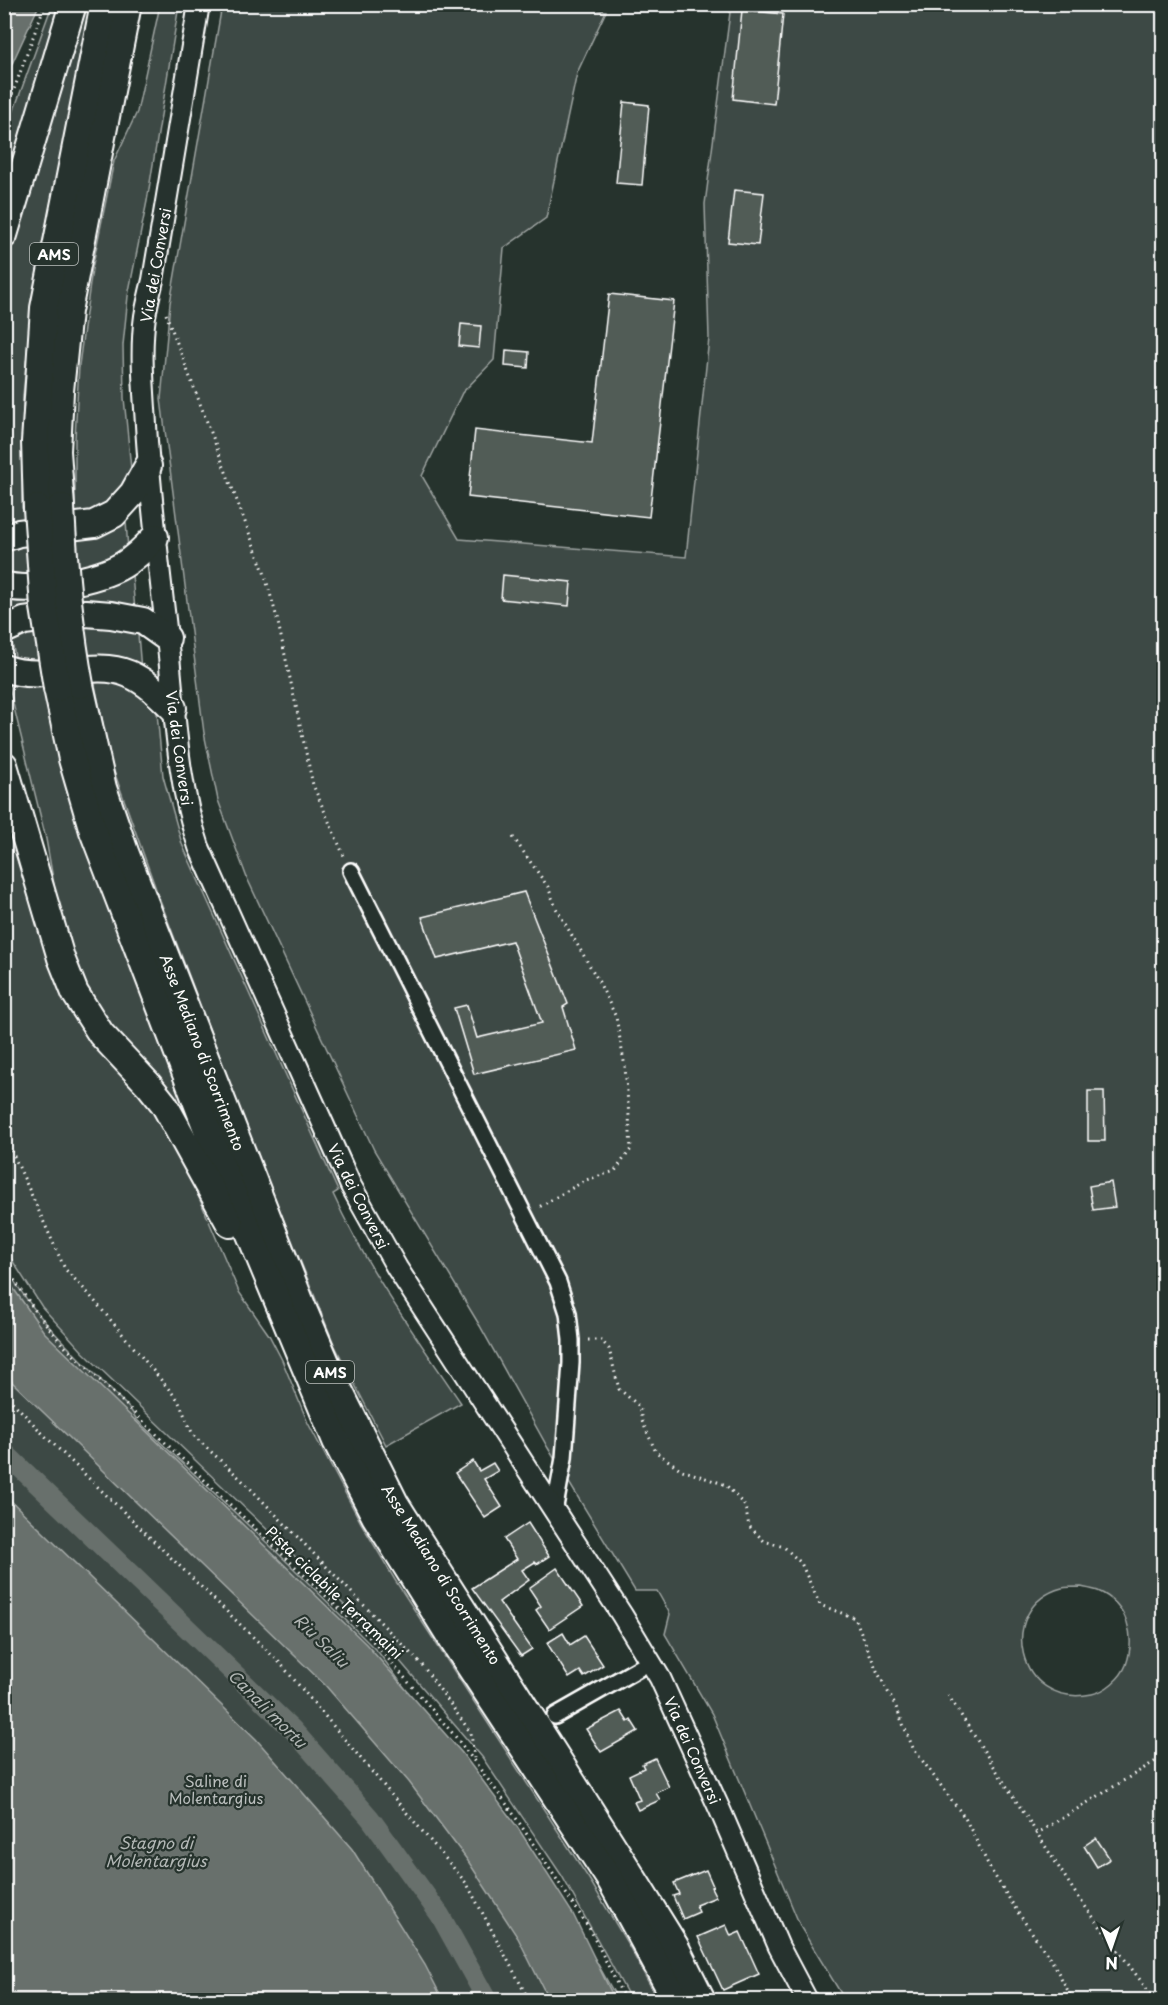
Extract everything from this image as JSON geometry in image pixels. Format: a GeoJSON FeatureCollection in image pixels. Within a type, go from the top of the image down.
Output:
{"type":"FeatureCollection","features":[{"type":"Feature","properties":{"kind":"highway"},"geometry":{"type":"LineString","coordinates":[[4,235],[73,4]]}},
{"type":"Feature","properties":{"kind":"highway","name":"Asse Mediano di Scorrimento"},"geometry":{"type":"LineString","coordinates":[[49,508],[35,442],[44,308],[104,4]]}},
{"type":"Feature","properties":{"kind":"highway"},"geometry":{"type":"LineString","coordinates":[[126,17],[144,10],[145,4]]}},
{"type":"Feature","properties":{"kind":"highway","name":"Asse Mediano di Scorrimento"},"geometry":{"type":"LineString","coordinates":[[126,17],[68,311],[57,451],[49,508],[44,608],[125,852],[295,1289],[331,1374],[395,1503],[675,1946],[702,2001]]}},
{"type":"Feature","properties":{"kind":"highway"},"geometry":{"type":"LineString","coordinates":[[4,538],[19,533],[94,524],[114,514],[134,493],[148,466]]}},
{"type":"Feature","properties":{"kind":"highway"},"geometry":{"type":"LineString","coordinates":[[4,585],[37,588],[90,578],[122,566],[140,553],[155,537]]}},
{"type":"Feature","properties":{"kind":"highway"},"geometry":{"type":"LineString","coordinates":[[4,630],[24,621],[86,613],[143,621],[167,638]]}},
{"type":"Feature","properties":{"kind":"highway"},"geometry":{"type":"LineString","coordinates":[[4,668],[20,674],[99,669],[127,673],[151,687],[173,708]]}},
{"type":"Feature","properties":{"kind":"highway","name":"Asse Mediano di Scorrimento"},"geometry":{"type":"LineString","coordinates":[[69,687],[72,759],[93,831],[195,1098],[336,1441],[375,1516],[455,1644],[611,1881],[676,2001]]}},
{"type":"Feature","properties":{"kind":"highway"},"geometry":{"type":"LineString","coordinates":[[4,765],[61,958],[75,993],[101,1034],[164,1104],[230,1226],[250,1235]]}},
{"type":"Feature","properties":{"kind":"street","name":"Via dei Conversi"},"geometry":{"type":"LineString","coordinates":[[199,4],[145,316],[143,361],[148,466],[173,708],[184,797],[199,847],[351,1186],[397,1268],[650,1662],[682,1725],[779,1947],[807,2001]]}},
{"type":"Feature","properties":{"kind":"street"},"geometry":{"type":"LineString","coordinates":[[351,871],[558,1282],[568,1313],[571,1340],[564,1458],[554,1512]]}},
{"type":"Feature","properties":{"kind":"street"},"geometry":{"type":"LineString","coordinates":[[555,1716],[650,1662]]}},
{"type":"Feature","properties":{"kind":"path"},"geometry":{"type":"LineString","coordinates":[[4,117],[45,4]]}},
{"type":"Feature","properties":{"kind":"path"},"geometry":{"type":"LineString","coordinates":[[166,314],[264,572],[277,618],[313,785],[351,871]]}},
{"type":"Feature","properties":{"kind":"path"},"geometry":{"type":"LineString","coordinates":[[513,837],[548,887],[556,908],[593,970],[616,1017],[625,1067],[631,1149],[615,1171],[586,1180],[525,1215]]}},
{"type":"Feature","properties":{"kind":"path"},"geometry":{"type":"LineString","coordinates":[[4,1134],[65,1269],[177,1400],[193,1435],[254,1492],[423,1666],[471,1733],[474,1761]]}},
{"type":"Feature","properties":{"kind":"path","name":"Pista ciclabile Terramaini"},"geometry":{"type":"LineString","coordinates":[[4,1265],[34,1309],[62,1344],[371,1639],[455,1736],[508,1806],[591,1931],[625,2001]]}},
{"type":"Feature","properties":{"kind":"path"},"geometry":{"type":"LineString","coordinates":[[571,1340],[601,1340],[609,1348],[620,1389],[639,1406],[642,1421],[656,1452],[682,1470],[726,1485],[746,1506],[750,1526],[764,1540],[784,1547],[801,1563],[820,1605],[855,1618],[913,1748],[965,1818],[991,1870],[1052,1961],[1072,2001]]}},
{"type":"Feature","properties":{"kind":"path"},"geometry":{"type":"LineString","coordinates":[[4,1393],[44,1435],[280,1663],[467,1884],[529,2001]]}},
{"type":"Feature","properties":{"kind":"path"},"geometry":{"type":"LineString","coordinates":[[948,1695],[1076,1894],[1155,2001]]}},
{"type":"Feature","properties":{"kind":"path"},"geometry":{"type":"LineString","coordinates":[[1036,1834],[1164,1756]]}},
{"type":"Feature","properties":{"kind":"green space"},"geometry":{"type":"Polygon","coordinates":[[[570,4],[606,11],[577,73],[546,218],[504,248],[494,360],[462,393],[422,476],[459,539],[686,557],[709,338],[705,204],[731,5],[1163,5],[1163,2000],[845,2000],[801,1928],[712,1714],[665,1634],[670,1614],[657,1591],[635,1591],[548,1448],[480,1326],[374,1150],[247,878],[218,800],[204,733],[161,399],[170,303],[222,5],[570,4]],[[1083,1587],[1062,1588],[1041,1598],[1028,1614],[1022,1634],[1023,1654],[1031,1672],[1046,1687],[1066,1695],[1092,1694],[1108,1687],[1124,1670],[1129,1654],[1129,1633],[1123,1613],[1108,1597],[1098,1591],[1083,1587]]]}},
{"type":"Feature","properties":{"kind":"green space"},"geometry":{"type":"Polygon","coordinates":[[[52,5],[66,5],[5,205],[5,135],[52,5]]]}},
{"type":"Feature","properties":{"kind":"green space"},"geometry":{"type":"Polygon","coordinates":[[[84,5],[91,5],[39,261],[31,314],[23,396],[22,508],[75,507],[75,438],[79,365],[92,269],[114,161],[137,112],[160,5],[179,5],[147,201],[128,296],[123,345],[124,398],[131,469],[129,485],[109,511],[5,529],[5,270],[35,161],[84,5]]]}},
{"type":"Feature","properties":{"kind":"green space"},"geometry":{"type":"Polygon","coordinates":[[[126,521],[128,550],[96,570],[5,580],[6,549],[82,539],[126,521]]]}},
{"type":"Feature","properties":{"kind":"green space"},"geometry":{"type":"Polygon","coordinates":[[[132,574],[135,611],[7,619],[5,600],[8,596],[99,588],[132,574]]]}},
{"type":"Feature","properties":{"kind":"green space"},"geometry":{"type":"Polygon","coordinates":[[[88,623],[133,629],[138,634],[141,670],[18,669],[11,639],[13,636],[88,623]]]}},
{"type":"Feature","properties":{"kind":"green space"},"geometry":{"type":"Polygon","coordinates":[[[94,680],[124,683],[151,702],[157,713],[163,776],[182,844],[338,1191],[333,1194],[376,1275],[461,1403],[386,1445],[334,1344],[259,1159],[157,892],[111,763],[94,680]]]}},
{"type":"Feature","properties":{"kind":"green space"},"geometry":{"type":"Polygon","coordinates":[[[13,683],[44,685],[72,801],[110,913],[187,1115],[182,1117],[112,1030],[79,981],[60,919],[46,839],[9,687],[13,683]]]}},
{"type":"Feature","properties":{"kind":"green space"},"geometry":{"type":"Polygon","coordinates":[[[4,811],[50,955],[145,1093],[189,1174],[239,1292],[269,1335],[308,1423],[361,1523],[395,1580],[591,1882],[658,2000],[631,2000],[562,1876],[482,1757],[399,1660],[83,1352],[42,1307],[5,1249],[4,811]]]}},
{"type":"Feature","properties":{"kind":"green space","name":"Saline di Molentargius"},"geometry":{"type":"Polygon","coordinates":[[[4,1264],[46,1323],[130,1409],[137,1420],[379,1653],[531,1860],[596,1961],[618,2000],[5,2000],[4,1264]]]}},
{"type":"Feature","properties":{"kind":"water"},"geometry":{"type":"Polygon","coordinates":[[[5,4],[39,5],[5,78],[5,4]]]}},
{"type":"Feature","properties":{"kind":"water","name":"Riu Saliu"},"geometry":{"type":"Polygon","coordinates":[[[4,1275],[44,1332],[366,1644],[462,1753],[518,1828],[573,1914],[615,2000],[549,2000],[518,1938],[468,1861],[409,1782],[325,1685],[11,1381],[5,1373],[4,1275]]]}},
{"type":"Feature","properties":{"kind":"water","name":"Stagno di Molentargius"},"geometry":{"type":"Polygon","coordinates":[[[5,1495],[256,1739],[352,1849],[425,1965],[443,2000],[5,2000],[5,1495]]]}},
{"type":"Feature","properties":{"kind":"building"},"geometry":{"type":"Polygon","coordinates":[[[742,10],[783,14],[774,104],[733,99],[742,10]]]}},
{"type":"Feature","properties":{"kind":"building"},"geometry":{"type":"Polygon","coordinates":[[[624,102],[649,105],[642,185],[616,183],[624,102]]]}},
{"type":"Feature","properties":{"kind":"building"},"geometry":{"type":"Polygon","coordinates":[[[734,190],[764,193],[758,245],[728,242],[734,190]]]}},
{"type":"Feature","properties":{"kind":"building"},"geometry":{"type":"Polygon","coordinates":[[[609,294],[674,301],[649,517],[468,497],[475,430],[592,443],[609,294]]]}},
{"type":"Feature","properties":{"kind":"building"},"geometry":{"type":"Polygon","coordinates":[[[461,324],[481,326],[479,348],[459,346],[461,324]]]}},
{"type":"Feature","properties":{"kind":"building"},"geometry":{"type":"Polygon","coordinates":[[[506,350],[529,352],[528,368],[505,366],[506,350]]]}},
{"type":"Feature","properties":{"kind":"building"},"geometry":{"type":"Polygon","coordinates":[[[503,575],[571,582],[569,606],[501,599],[503,575]]]}},
{"type":"Feature","properties":{"kind":"building"},"geometry":{"type":"Polygon","coordinates":[[[524,892],[568,1004],[563,1007],[576,1050],[474,1074],[454,1008],[467,1005],[477,1038],[542,1023],[512,941],[437,959],[422,917],[524,892]]]}},
{"type":"Feature","properties":{"kind":"building"},"geometry":{"type":"Polygon","coordinates":[[[1088,1091],[1104,1091],[1105,1141],[1088,1141],[1088,1091]]]}},
{"type":"Feature","properties":{"kind":"building"},"geometry":{"type":"Polygon","coordinates":[[[1111,1182],[1115,1207],[1093,1210],[1089,1186],[1111,1182]]]}},
{"type":"Feature","properties":{"kind":"building"},"geometry":{"type":"Polygon","coordinates":[[[473,1461],[479,1471],[493,1463],[498,1471],[484,1479],[502,1507],[485,1518],[455,1473],[473,1461]]]}},
{"type":"Feature","properties":{"kind":"building"},"geometry":{"type":"Polygon","coordinates":[[[528,1523],[549,1556],[522,1570],[529,1580],[499,1602],[532,1649],[521,1656],[472,1588],[517,1559],[504,1539],[528,1523]]]}},
{"type":"Feature","properties":{"kind":"building"},"geometry":{"type":"Polygon","coordinates":[[[557,1568],[583,1606],[549,1629],[536,1610],[541,1606],[529,1588],[557,1568]]]}},
{"type":"Feature","properties":{"kind":"building"},"geometry":{"type":"Polygon","coordinates":[[[563,1633],[570,1645],[584,1636],[603,1665],[584,1677],[580,1671],[569,1678],[547,1643],[563,1633]]]}},
{"type":"Feature","properties":{"kind":"building"},"geometry":{"type":"Polygon","coordinates":[[[621,1711],[638,1731],[601,1752],[586,1729],[621,1711]]]}},
{"type":"Feature","properties":{"kind":"building"},"geometry":{"type":"Polygon","coordinates":[[[655,1758],[669,1787],[656,1793],[660,1800],[638,1810],[634,1802],[640,1800],[629,1775],[644,1768],[642,1764],[655,1758]]]}},
{"type":"Feature","properties":{"kind":"building"},"geometry":{"type":"Polygon","coordinates":[[[1096,1838],[1110,1859],[1097,1867],[1084,1846],[1096,1838]]]}},
{"type":"Feature","properties":{"kind":"building"},"geometry":{"type":"Polygon","coordinates":[[[706,1870],[716,1897],[696,1905],[699,1912],[683,1919],[673,1896],[679,1894],[674,1883],[706,1870]]]}},
{"type":"Feature","properties":{"kind":"building"},"geometry":{"type":"Polygon","coordinates":[[[726,1925],[731,1936],[740,1932],[759,1974],[723,1990],[698,1937],[726,1925]]]}},
{"type":"Feature","properties":{"kind":"waterway","name":"Canali mortu"},"geometry":{"type":"LineString","coordinates":[[4,1452],[293,1730],[370,1818],[440,1915],[487,2000]]}}]}
